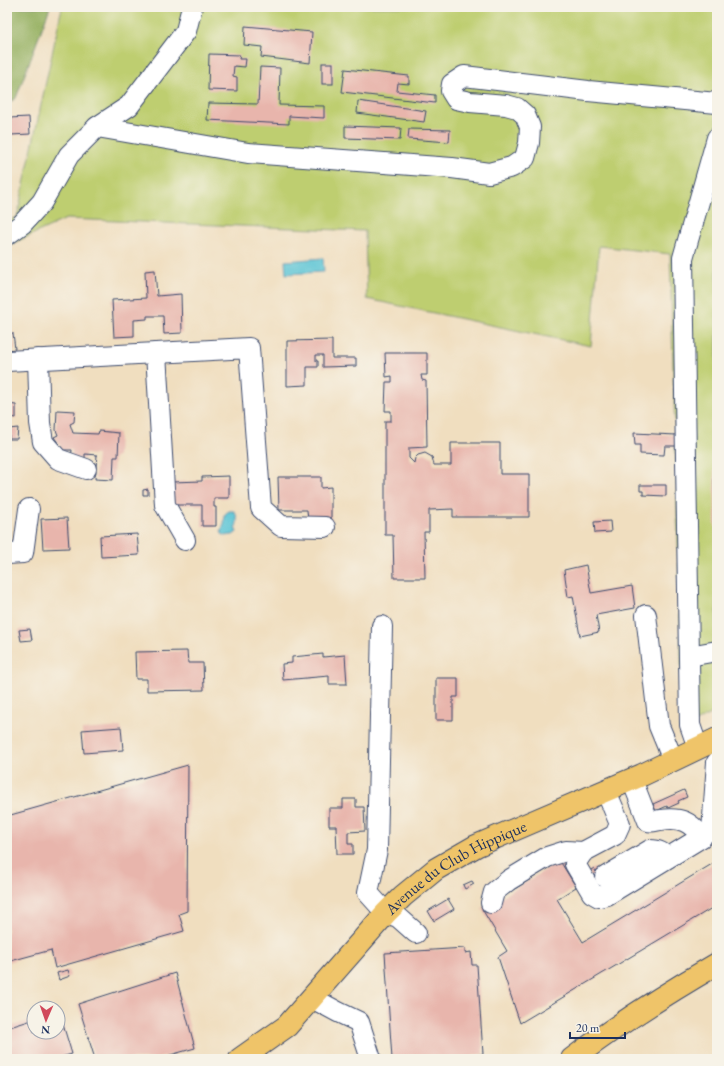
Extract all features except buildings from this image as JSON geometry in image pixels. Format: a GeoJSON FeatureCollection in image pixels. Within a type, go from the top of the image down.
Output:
{"type":"FeatureCollection","features":[{"type":"Feature","properties":{"kind":"main road","name":"Avenue du Club Hippique"},"geometry":{"type":"LineString","coordinates":[[240,1059],[287,1026],[386,914],[404,896],[436,869],[476,846],[632,780],[694,750]]}},
{"type":"Feature","properties":{"kind":"main road"},"geometry":{"type":"LineString","coordinates":[[572,1059],[604,1035],[682,984],[717,964]]}},
{"type":"Feature","properties":{"kind":"street"},"geometry":{"type":"LineString","coordinates":[[7,235],[22,224],[42,202],[69,156],[97,127],[129,106],[186,31],[192,7]]}},
{"type":"Feature","properties":{"kind":"street"},"geometry":{"type":"LineString","coordinates":[[97,127],[248,153],[452,168],[489,173],[512,167],[524,158],[529,143],[530,127],[525,115],[516,108],[506,105],[470,102],[456,99],[451,91],[452,84],[464,76],[588,91],[717,103]]}},
{"type":"Feature","properties":{"kind":"street"},"geometry":{"type":"LineString","coordinates":[[694,750],[690,725],[684,258],[717,138]]}},
{"type":"Feature","properties":{"kind":"street"},"geometry":{"type":"LineString","coordinates":[[7,361],[249,348],[261,508],[280,526],[325,527]]}},
{"type":"Feature","properties":{"kind":"street"},"geometry":{"type":"LineString","coordinates":[[156,353],[165,505],[185,540]]}},
{"type":"Feature","properties":{"kind":"street"},"geometry":{"type":"LineString","coordinates":[[38,359],[40,423],[43,442],[58,459],[86,469]]}},
{"type":"Feature","properties":{"kind":"street"},"geometry":{"type":"LineString","coordinates":[[7,554],[23,553],[29,508]]}},
{"type":"Feature","properties":{"kind":"street"},"geometry":{"type":"LineString","coordinates":[[646,615],[658,726],[694,750],[717,759]]}},
{"type":"Feature","properties":{"kind":"street"},"geometry":{"type":"LineString","coordinates":[[382,626],[377,850],[368,893],[386,914],[398,917],[416,933]]}},
{"type":"Feature","properties":{"kind":"street"},"geometry":{"type":"LineString","coordinates":[[689,656],[717,651]]}},
{"type":"Feature","properties":{"kind":"street"},"geometry":{"type":"LineString","coordinates":[[710,832],[717,762]]}},
{"type":"Feature","properties":{"kind":"street"},"geometry":{"type":"LineString","coordinates":[[632,780],[648,821],[652,822],[676,819],[689,823],[695,828],[710,832]]}},
{"type":"Feature","properties":{"kind":"street"},"geometry":{"type":"LineString","coordinates":[[606,791],[620,824],[615,835],[583,852],[575,864],[592,893],[599,897],[607,895],[710,832]]}},
{"type":"Feature","properties":{"kind":"street"},"geometry":{"type":"LineString","coordinates":[[605,877],[650,850],[661,852],[667,858]]}},
{"type":"Feature","properties":{"kind":"street"},"geometry":{"type":"LineString","coordinates":[[491,903],[494,892],[509,880],[547,857],[566,851],[583,852]]}},
{"type":"Feature","properties":{"kind":"street"},"geometry":{"type":"LineString","coordinates":[[312,998],[358,1022],[371,1059]]}},
{"type":"Feature","properties":{"kind":"green space"},"geometry":{"type":"Polygon","coordinates":[[[7,7],[50,7],[16,98],[7,104],[7,7]]]}},
{"type":"Feature","properties":{"kind":"green space"},"geometry":{"type":"Polygon","coordinates":[[[62,7],[717,7],[717,711],[683,728],[670,254],[599,246],[591,346],[367,299],[365,231],[66,219],[7,246],[7,221],[17,217],[62,7]]]}},
{"type":"Feature","properties":{"kind":"water"},"geometry":{"type":"Polygon","coordinates":[[[323,258],[324,272],[286,274],[285,261],[323,258]]]}},
{"type":"Feature","properties":{"kind":"water"},"geometry":{"type":"Polygon","coordinates":[[[229,511],[234,511],[236,515],[237,522],[235,528],[237,532],[233,535],[226,536],[222,534],[221,530],[224,525],[225,514],[229,511]]]}}]}
